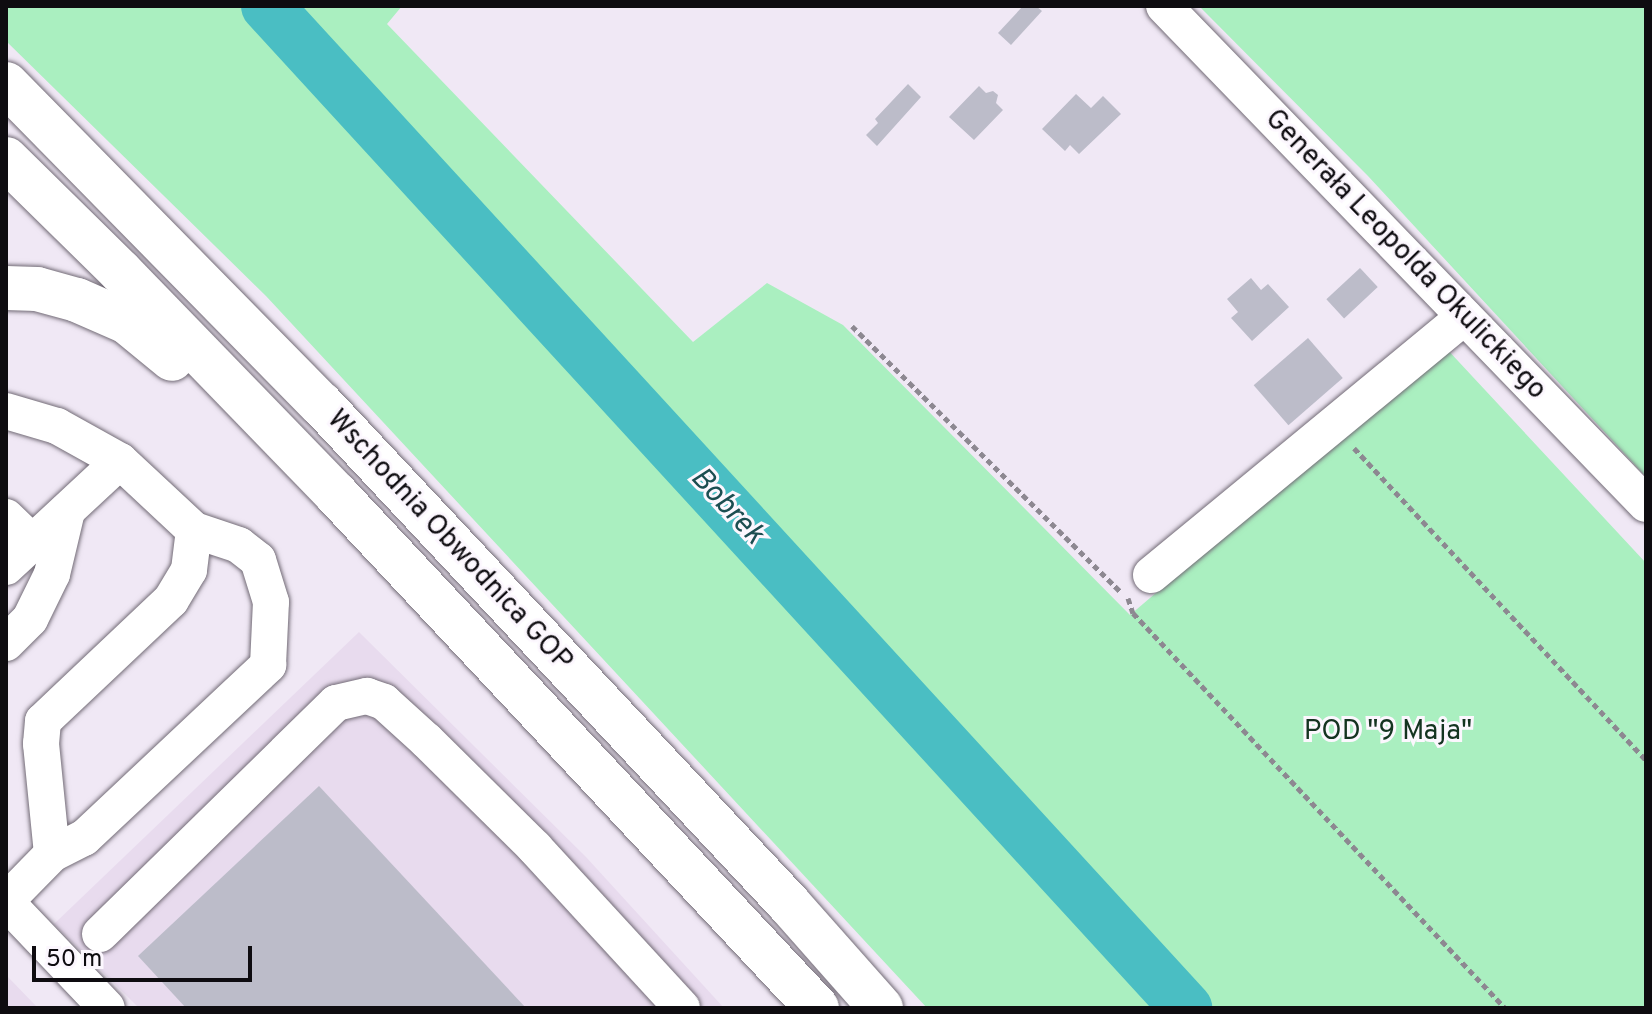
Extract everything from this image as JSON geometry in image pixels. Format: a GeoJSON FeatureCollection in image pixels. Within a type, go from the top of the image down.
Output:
{"type":"FeatureCollection","features":[{"type":"Feature","properties":{"kind":"highway","name":"Wschodnia Obwodnica GOP"},"geometry":{"type":"LineString","coordinates":[[6,84],[321,404],[789,904],[881,1008]]}},
{"type":"Feature","properties":{"kind":"highway","name":"Wschodnia Obwodnica GOP"},"geometry":{"type":"LineString","coordinates":[[6,159],[121,272],[336,494],[817,1008]]}},
{"type":"Feature","properties":{"kind":"highway"},"geometry":{"type":"LineString","coordinates":[[6,288],[37,289],[77,300],[127,322],[336,494]]}},
{"type":"Feature","properties":{"kind":"street","name":"Generała Leopolda Okulickiego"},"geometry":{"type":"LineString","coordinates":[[1164,6],[1646,504]]}},
{"type":"Feature","properties":{"kind":"street"},"geometry":{"type":"LineString","coordinates":[[1139,587],[1464,317]]}},
{"type":"Feature","properties":{"kind":"street"},"geometry":{"type":"LineString","coordinates":[[6,411],[57,426],[120,461],[194,530],[239,545],[258,560],[271,602],[268,665],[84,838],[52,854],[6,902],[107,1008]]}},
{"type":"Feature","properties":{"kind":"street"},"geometry":{"type":"LineString","coordinates":[[6,567],[120,461]]}},
{"type":"Feature","properties":{"kind":"street"},"geometry":{"type":"LineString","coordinates":[[6,643],[30,619],[52,574],[67,511]]}},
{"type":"Feature","properties":{"kind":"street"},"geometry":{"type":"LineString","coordinates":[[6,517],[32,542]]}},
{"type":"Feature","properties":{"kind":"street"},"geometry":{"type":"LineString","coordinates":[[52,854],[41,744],[43,721],[171,600],[189,570],[194,530]]}},
{"type":"Feature","properties":{"kind":"street"},"geometry":{"type":"LineString","coordinates":[[100,934],[336,703],[367,696],[384,702],[427,741],[535,848],[682,1008]]}},
{"type":"Feature","properties":{"kind":"path"},"geometry":{"type":"LineString","coordinates":[[852,326],[1139,587],[1133,613],[1505,1008]]}},
{"type":"Feature","properties":{"kind":"path"},"geometry":{"type":"LineString","coordinates":[[1333,425],[1646,760]]}},
{"type":"Feature","properties":{"kind":"shaded area"},"geometry":{"type":"Polygon","coordinates":[[[359,632],[586,857],[724,1008],[139,1008],[54,924],[359,632]]]}},
{"type":"Feature","properties":{"kind":"shaded area"},"geometry":{"type":"Polygon","coordinates":[[[6,975],[38,1008],[6,1008],[6,975]]]}},
{"type":"Feature","properties":{"kind":"green space","name":"POD \"9 Maja\""},"geometry":{"type":"Polygon","coordinates":[[[6,6],[402,6],[387,24],[693,342],[767,283],[843,325],[1130,615],[1445,347],[1646,563],[1646,1008],[927,1008],[266,296],[6,41],[6,6]]]}},
{"type":"Feature","properties":{"kind":"green space"},"geometry":{"type":"Polygon","coordinates":[[[1199,6],[1646,6],[1646,477],[1368,176],[1199,6]]]}},
{"type":"Feature","properties":{"kind":"building"},"geometry":{"type":"Polygon","coordinates":[[[1023,6],[1036,6],[1042,11],[1011,45],[998,33],[1023,6]]]}},
{"type":"Feature","properties":{"kind":"building"},"geometry":{"type":"Polygon","coordinates":[[[908,84],[921,97],[877,146],[866,135],[878,123],[875,119],[908,84]]]}},
{"type":"Feature","properties":{"kind":"building"},"geometry":{"type":"Polygon","coordinates":[[[979,86],[986,93],[993,91],[998,95],[996,103],[1003,110],[974,140],[949,117],[979,86]]]}},
{"type":"Feature","properties":{"kind":"building"},"geometry":{"type":"Polygon","coordinates":[[[1076,94],[1091,108],[1103,96],[1121,114],[1079,154],[1070,145],[1065,151],[1042,129],[1076,94]]]}},
{"type":"Feature","properties":{"kind":"building"},"geometry":{"type":"Polygon","coordinates":[[[1360,268],[1378,287],[1344,318],[1326,299],[1360,268]]]}},
{"type":"Feature","properties":{"kind":"building"},"geometry":{"type":"Polygon","coordinates":[[[1251,278],[1261,290],[1268,284],[1289,307],[1252,341],[1231,318],[1238,312],[1227,299],[1251,278]]]}},
{"type":"Feature","properties":{"kind":"building"},"geometry":{"type":"Polygon","coordinates":[[[1308,338],[1343,378],[1288,425],[1254,385],[1308,338]]]}},
{"type":"Feature","properties":{"kind":"building"},"geometry":{"type":"Polygon","coordinates":[[[319,786],[526,1008],[186,1008],[138,956],[319,786]]]}},
{"type":"Feature","properties":{"kind":"waterway","name":"Bobrek"},"geometry":{"type":"LineString","coordinates":[[267,6],[1186,1008]]}}]}
